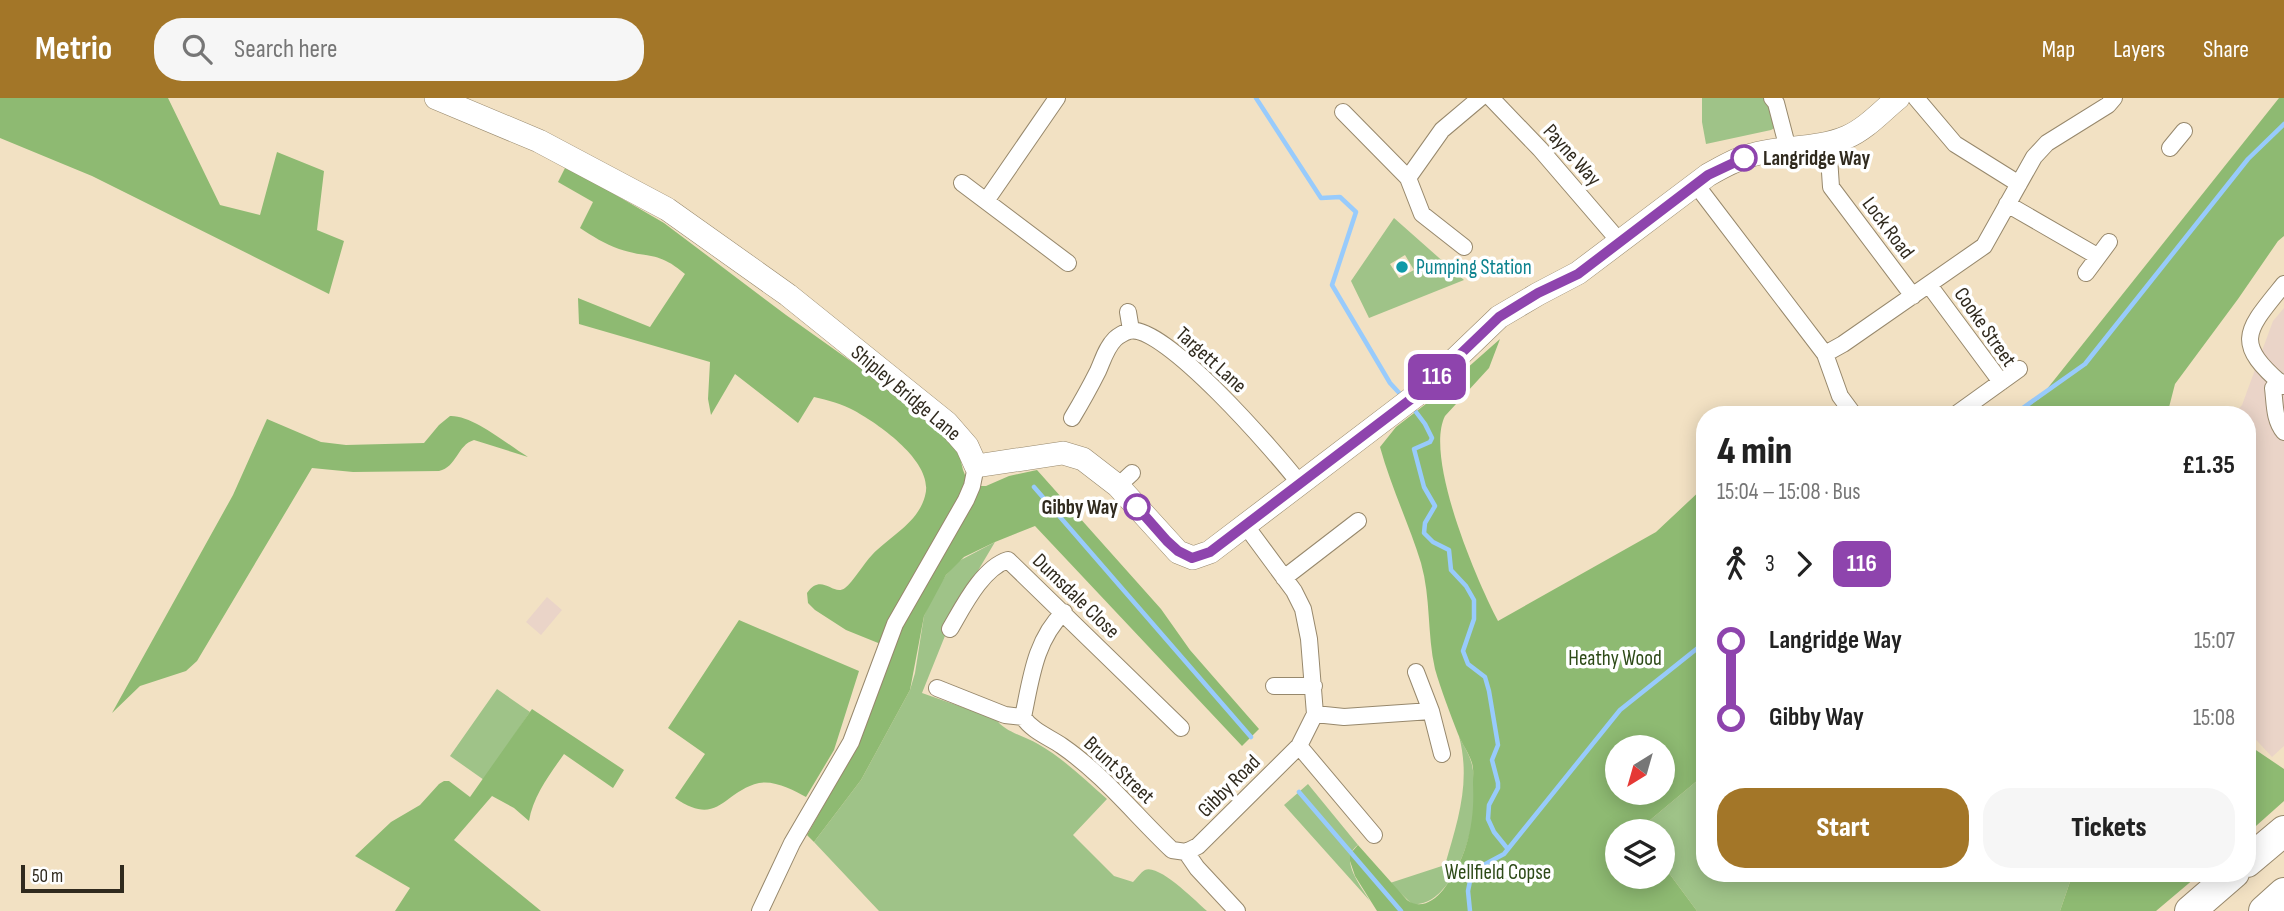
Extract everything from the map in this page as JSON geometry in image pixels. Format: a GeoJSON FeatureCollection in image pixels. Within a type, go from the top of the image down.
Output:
{"type":"FeatureCollection","features":[{"type":"Feature","properties":{"kind":"highway"},"geometry":{"type":"LineString","coordinates":[[2256,854],[2284,831]]}},
{"type":"Feature","properties":{"kind":"highway"},"geometry":{"type":"LineString","coordinates":[[2190,911],[2224,882]]}},
{"type":"Feature","properties":{"kind":"highway"},"geometry":{"type":"LineString","coordinates":[[2263,911],[2284,893]]}},
{"type":"Feature","properties":{"kind":"street","name":"Shipley Bridge Lane"},"geometry":{"type":"LineString","coordinates":[[436,98],[538,141],[667,209],[788,295],[947,423],[967,446],[976,466]]}},
{"type":"Feature","properties":{"kind":"street"},"geometry":{"type":"LineString","coordinates":[[986,201],[1057,98]]}},
{"type":"Feature","properties":{"kind":"street"},"geometry":{"type":"LineString","coordinates":[[1408,178],[1443,130],[1480,98]]}},
{"type":"Feature","properties":{"kind":"street","name":"Payne Way"},"geometry":{"type":"LineString","coordinates":[[1491,98],[1540,149],[1620,242]]}},
{"type":"Feature","properties":{"kind":"street"},"geometry":{"type":"LineString","coordinates":[[1772,98],[1776,103],[1788,149]]}},
{"type":"Feature","properties":{"kind":"street"},"geometry":{"type":"LineString","coordinates":[[760,911],[792,843],[851,742],[890,635],[966,500],[976,466],[1063,453],[1083,459],[1125,480],[1167,541],[1178,551],[1192,558],[1210,552],[1423,390],[1499,317],[1538,293],[1578,274],[1708,175],[1753,154],[1847,137],[1864,127],[1898,98]]}},
{"type":"Feature","properties":{"kind":"street"},"geometry":{"type":"LineString","coordinates":[[1916,98],[1955,144],[2018,184]]}},
{"type":"Feature","properties":{"kind":"street"},"geometry":{"type":"LineString","coordinates":[[1825,354],[1984,246],[2018,184],[2047,143],[2108,105],[2114,98]]}},
{"type":"Feature","properties":{"kind":"street"},"geometry":{"type":"LineString","coordinates":[[1343,112],[1408,178],[1422,214],[1464,247]]}},
{"type":"Feature","properties":{"kind":"street"},"geometry":{"type":"LineString","coordinates":[[2170,148],[2184,131]]}},
{"type":"Feature","properties":{"kind":"street","name":"Lock Road"},"geometry":{"type":"LineString","coordinates":[[1828,142],[1831,187],[1913,296]]}},
{"type":"Feature","properties":{"kind":"street"},"geometry":{"type":"LineString","coordinates":[[962,183],[1068,263]]}},
{"type":"Feature","properties":{"kind":"street"},"geometry":{"type":"LineString","coordinates":[[1697,186],[1825,354],[1840,396],[1847,406]]}},
{"type":"Feature","properties":{"kind":"street"},"geometry":{"type":"LineString","coordinates":[[2007,204],[2097,256]]}},
{"type":"Feature","properties":{"kind":"street"},"geometry":{"type":"LineString","coordinates":[[2086,273],[2109,242]]}},
{"type":"Feature","properties":{"kind":"street"},"geometry":{"type":"LineString","coordinates":[[2284,284],[2256,318],[2250,345],[2260,365],[2281,383],[2273,388],[2278,426],[2284,432]]}},
{"type":"Feature","properties":{"kind":"street","name":"Cooke Street"},"geometry":{"type":"LineString","coordinates":[[1929,285],[2001,382],[1968,406]]}},
{"type":"Feature","properties":{"kind":"street"},"geometry":{"type":"LineString","coordinates":[[1072,418],[1107,350],[1116,337],[1131,330],[1128,312]]}},
{"type":"Feature","properties":{"kind":"street","name":"Targett Lane"},"geometry":{"type":"LineString","coordinates":[[1131,330],[1149,334],[1199,374],[1228,402],[1300,484]]}},
{"type":"Feature","properties":{"kind":"street"},"geometry":{"type":"LineString","coordinates":[[2001,382],[2019,369]]}},
{"type":"Feature","properties":{"kind":"street"},"geometry":{"type":"LineString","coordinates":[[1284,578],[1358,521]]}},
{"type":"Feature","properties":{"kind":"street","name":"Gibby Road"},"geometry":{"type":"LineString","coordinates":[[1186,852],[1198,846],[1299,746],[1315,714],[1306,618],[1299,600],[1246,526]]}},
{"type":"Feature","properties":{"kind":"street","name":"Dumsdale Close"},"geometry":{"type":"LineString","coordinates":[[950,629],[990,569],[1008,560],[1181,728]]}},
{"type":"Feature","properties":{"kind":"street"},"geometry":{"type":"LineString","coordinates":[[1023,717],[1036,656],[1053,623],[1064,612]]}},
{"type":"Feature","properties":{"kind":"street"},"geometry":{"type":"LineString","coordinates":[[1416,672],[1431,711],[1442,754]]}},
{"type":"Feature","properties":{"kind":"street"},"geometry":{"type":"LineString","coordinates":[[1274,686],[1314,686]]}},
{"type":"Feature","properties":{"kind":"street","name":"Brunt Street"},"geometry":{"type":"LineString","coordinates":[[937,688],[1004,715],[1023,717],[1028,725],[1060,744],[1110,785],[1172,850],[1186,852]]}},
{"type":"Feature","properties":{"kind":"street"},"geometry":{"type":"LineString","coordinates":[[1315,714],[1344,717],[1431,711]]}},
{"type":"Feature","properties":{"kind":"street"},"geometry":{"type":"LineString","coordinates":[[1299,746],[1374,835]]}},
{"type":"Feature","properties":{"kind":"street"},"geometry":{"type":"LineString","coordinates":[[1186,852],[1197,868],[1237,911]]}},
{"type":"Feature","properties":{"kind":"shaded area"},"geometry":{"type":"Polygon","coordinates":[[[2284,308],[2284,746],[2272,757],[2256,740],[2256,406],[2241,406],[2273,321],[2284,308]]]}},
{"type":"Feature","properties":{"kind":"shaded area"},"geometry":{"type":"Polygon","coordinates":[[[547,597],[562,610],[541,635],[526,622],[547,597]]]}},
{"type":"Feature","properties":{"kind":"green space"},"geometry":{"type":"Polygon","coordinates":[[[0,98],[168,98],[220,205],[260,215],[277,152],[324,171],[317,230],[344,241],[329,294],[92,176],[0,138],[0,98]]]}},
{"type":"Feature","properties":{"kind":"green space"},"geometry":{"type":"Polygon","coordinates":[[[1702,98],[1764,98],[1778,126],[1771,130],[1706,144],[1702,98]]]}},
{"type":"Feature","properties":{"kind":"green space"},"geometry":{"type":"Polygon","coordinates":[[[2279,98],[2284,98],[2284,236],[2175,384],[2169,406],[2028,406],[2039,399],[2279,98]]]}},
{"type":"Feature","properties":{"kind":"green space"},"geometry":{"type":"Polygon","coordinates":[[[566,166],[664,223],[786,315],[946,429],[958,449],[967,480],[977,486],[986,486],[1009,476],[1037,470],[1161,609],[1190,650],[1259,729],[1242,746],[1035,526],[964,557],[946,575],[924,616],[910,690],[861,780],[814,842],[807,835],[847,764],[893,649],[846,630],[815,610],[808,603],[807,593],[818,585],[836,590],[845,588],[872,555],[910,522],[925,496],[926,483],[922,471],[914,458],[891,435],[855,411],[814,397],[798,423],[735,374],[711,415],[708,399],[710,362],[579,324],[578,298],[650,327],[685,274],[667,261],[619,249],[580,228],[593,202],[558,182],[566,166]]]}},
{"type":"Feature","properties":{"kind":"green space"},"geometry":{"type":"Polygon","coordinates":[[[1394,218],[1464,280],[1369,318],[1351,281],[1394,218]],[[1405,255],[1390,264],[1399,278],[1414,270],[1405,255]]]}},
{"type":"Feature","properties":{"kind":"green space","name":"Heathy Wood"},"geometry":{"type":"Polygon","coordinates":[[[1500,339],[1489,368],[1445,416],[1440,435],[1441,460],[1456,519],[1466,550],[1498,621],[1656,532],[1696,494],[1696,782],[1675,799],[1675,735],[1605,735],[1605,805],[1668,805],[1651,819],[1605,819],[1605,889],[1675,889],[1675,881],[1697,911],[1377,911],[1355,876],[1350,861],[1350,854],[1358,845],[1407,900],[1417,904],[1426,903],[1439,894],[1458,866],[1468,840],[1473,813],[1472,763],[1458,734],[1435,669],[1421,563],[1380,447],[1396,427],[1500,339]]]}},
{"type":"Feature","properties":{"kind":"green space"},"geometry":{"type":"Polygon","coordinates":[[[450,416],[480,425],[528,457],[474,440],[464,446],[450,465],[439,471],[353,472],[312,468],[197,661],[186,671],[140,686],[112,713],[233,495],[267,419],[321,442],[346,445],[424,443],[450,416]]]}},
{"type":"Feature","properties":{"kind":"green space"},"geometry":{"type":"Polygon","coordinates":[[[995,542],[957,606],[922,693],[996,719],[1004,727],[1038,744],[1065,763],[1107,799],[1073,835],[1114,876],[1133,882],[1145,870],[1159,872],[1207,911],[879,911],[814,842],[861,780],[910,690],[924,616],[935,592],[957,562],[995,542]]]}},
{"type":"Feature","properties":{"kind":"green space"},"geometry":{"type":"Polygon","coordinates":[[[739,620],[859,671],[834,750],[806,797],[777,784],[765,782],[747,787],[711,809],[701,810],[675,798],[705,754],[668,728],[739,620]]]}},
{"type":"Feature","properties":{"kind":"green space"},"geometry":{"type":"Polygon","coordinates":[[[497,689],[530,712],[484,780],[450,756],[497,689]]]}},
{"type":"Feature","properties":{"kind":"green space"},"geometry":{"type":"Polygon","coordinates":[[[532,709],[624,770],[613,788],[564,754],[538,794],[529,821],[514,808],[492,796],[454,840],[541,911],[395,911],[410,888],[355,856],[391,822],[420,805],[444,781],[449,781],[470,797],[532,709]]]}},
{"type":"Feature","properties":{"kind":"green space"},"geometry":{"type":"Polygon","coordinates":[[[1459,736],[1471,761],[1474,779],[1474,810],[1469,835],[1460,862],[1445,888],[1424,903],[1412,904],[1390,883],[1445,865],[1458,817],[1463,785],[1464,769],[1459,736]]]}},
{"type":"Feature","properties":{"kind":"green space"},"geometry":{"type":"Polygon","coordinates":[[[2256,750],[2284,769],[2284,801],[2256,826],[2256,750]]]}},
{"type":"Feature","properties":{"kind":"green space"},"geometry":{"type":"Polygon","coordinates":[[[1696,782],[1696,882],[2070,882],[2060,911],[1697,911],[1675,881],[1675,819],[1651,819],[1668,805],[1675,805],[1675,799],[1696,782]]]}},
{"type":"Feature","properties":{"kind":"green space"},"geometry":{"type":"Polygon","coordinates":[[[1308,784],[1358,845],[1352,851],[1351,865],[1370,901],[1284,805],[1308,784]]]}},
{"type":"Feature","properties":{"kind":"green space"},"geometry":{"type":"Polygon","coordinates":[[[2070,882],[2190,882],[2156,911],[2060,911],[2070,882]]]}},
{"type":"Feature","properties":{"kind":"waterway"},"geometry":{"type":"LineString","coordinates":[[1256,98],[1321,198],[1340,197],[1356,212],[1332,285],[1390,383],[1402,396]]}},
{"type":"Feature","properties":{"kind":"waterway"},"geometry":{"type":"LineString","coordinates":[[2026,406],[2085,364],[2248,159],[2284,124]]}},
{"type":"Feature","properties":{"kind":"waterway"},"geometry":{"type":"LineString","coordinates":[[1413,408],[1432,438],[1430,442],[1414,449],[1424,487],[1435,506],[1425,523],[1424,533],[1433,542],[1449,550],[1451,570],[1466,586],[1474,600],[1474,619],[1463,651],[1468,664],[1485,677],[1489,691],[1498,745],[1492,760],[1498,788],[1489,805],[1488,819],[1494,832],[1507,848]]}},
{"type":"Feature","properties":{"kind":"waterway"},"geometry":{"type":"LineString","coordinates":[[1034,487],[1251,737]]}},
{"type":"Feature","properties":{"kind":"waterway"},"geometry":{"type":"LineString","coordinates":[[1470,911],[1468,891],[1476,869],[1504,854],[1620,710],[1696,649]]}},
{"type":"Feature","properties":{"kind":"waterway"},"geometry":{"type":"LineString","coordinates":[[1299,792],[1401,911]]}},
{"type":"Feature","properties":{"kind":"bus line","name":"116"},"geometry":{"type":"LineString","coordinates":[[1137,507],[1178,551],[1192,558],[1210,552],[1423,390],[1499,317],[1538,293],[1578,274],[1708,175],[1744,158]]}},
{"type":"Feature","properties":{"kind":"place","name":"Langridge Way"},"geometry":{"type":"Point","coordinates":[1744,158]}},
{"type":"Feature","properties":{"kind":"place","name":"Pumping Station"},"geometry":{"type":"Point","coordinates":[1402,267]}},
{"type":"Feature","properties":{"kind":"place","name":"Gibby Way"},"geometry":{"type":"Point","coordinates":[1137,507]}},
{"type":"Feature","properties":{"kind":"park label","name":"Wellfield Copse"},"geometry":{"type":"Point","coordinates":[1498,872]}}]}
